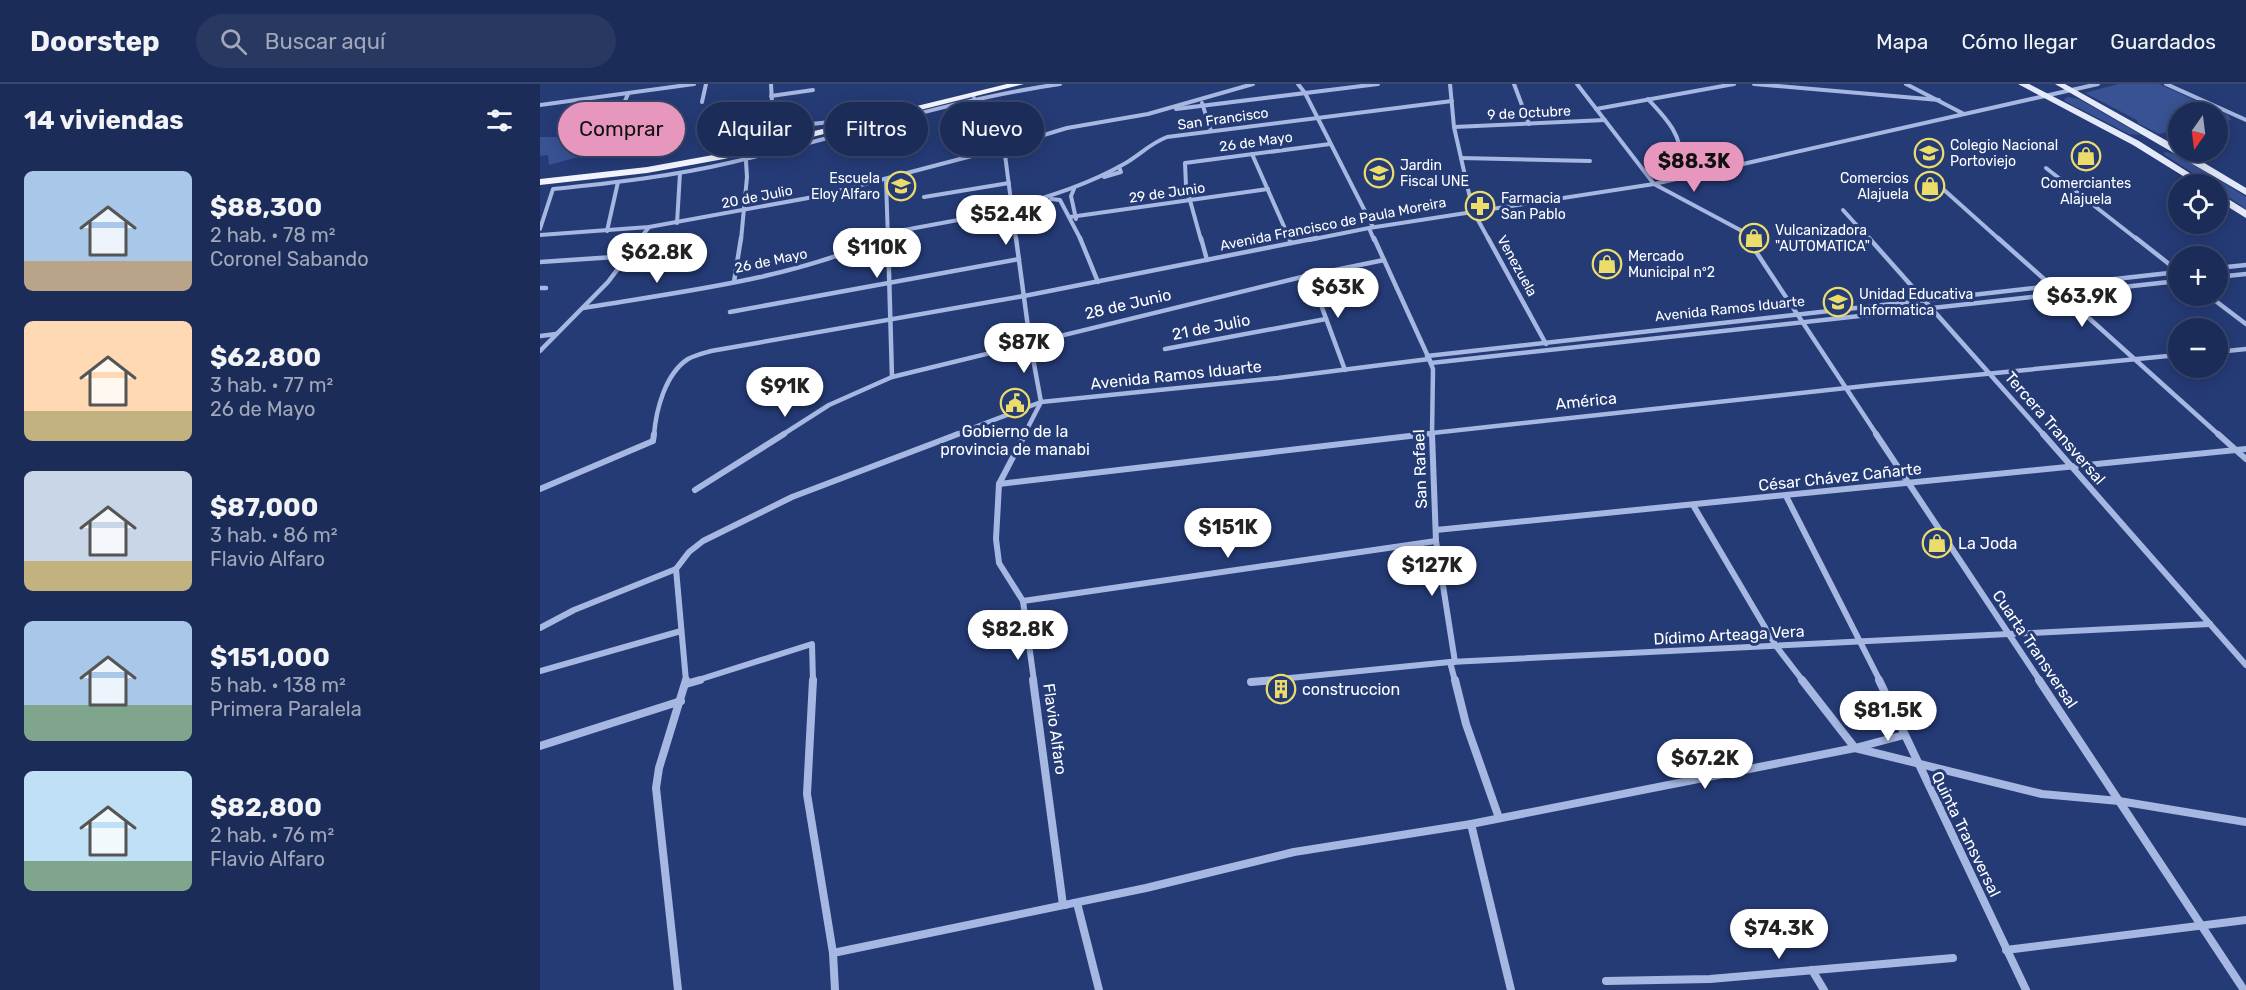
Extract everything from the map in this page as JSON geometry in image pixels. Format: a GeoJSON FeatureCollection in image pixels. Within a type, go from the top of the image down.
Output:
{"type":"FeatureCollection","features":[{"type":"Feature","properties":{"kind":"highway"},"geometry":{"type":"LineString","coordinates":[[928,107],[1019,84]]}},
{"type":"Feature","properties":{"kind":"highway"},"geometry":{"type":"LineString","coordinates":[[540,182],[740,156]]}},
{"type":"Feature","properties":{"kind":"main road"},"geometry":{"type":"LineString","coordinates":[[2022,84],[2136,143],[2186,174]]}},
{"type":"Feature","properties":{"kind":"main road"},"geometry":{"type":"LineString","coordinates":[[2059,84],[2168,145]]}},
{"type":"Feature","properties":{"kind":"main road"},"geometry":{"type":"LineString","coordinates":[[2197,162],[2246,192]]}},
{"type":"Feature","properties":{"kind":"main road"},"geometry":{"type":"LineString","coordinates":[[2228,202],[2246,214]]}},
{"type":"Feature","properties":{"kind":"street"},"geometry":{"type":"LineString","coordinates":[[660,84],[663,89]]}},
{"type":"Feature","properties":{"kind":"street"},"geometry":{"type":"LineString","coordinates":[[540,105],[694,84]]}},
{"type":"Feature","properties":{"kind":"street"},"geometry":{"type":"LineString","coordinates":[[702,102],[706,84]]}},
{"type":"Feature","properties":{"kind":"street"},"geometry":{"type":"LineString","coordinates":[[771,84],[772,102]]}},
{"type":"Feature","properties":{"kind":"street"},"geometry":{"type":"LineString","coordinates":[[813,138],[974,97],[1060,84]]}},
{"type":"Feature","properties":{"kind":"street","name":"20 de Julio"},"geometry":{"type":"LineString","coordinates":[[1044,135],[1075,126],[1148,114],[1253,84]]}},
{"type":"Feature","properties":{"kind":"street","name":"San Rafael"},"geometry":{"type":"LineString","coordinates":[[1298,84],[1305,93],[1371,228],[1433,369],[1432,432],[1436,541],[1452,662],[1466,724],[1499,818]]}},
{"type":"Feature","properties":{"kind":"street"},"geometry":{"type":"LineString","coordinates":[[1148,114],[1378,84]]}},
{"type":"Feature","properties":{"kind":"street","name":"Venezuela"},"geometry":{"type":"LineString","coordinates":[[1450,84],[1454,127],[1473,211],[1550,351]]}},
{"type":"Feature","properties":{"kind":"street"},"geometry":{"type":"LineString","coordinates":[[1514,84],[1529,124]]}},
{"type":"Feature","properties":{"kind":"street"},"geometry":{"type":"LineString","coordinates":[[1577,84],[1654,184]]}},
{"type":"Feature","properties":{"kind":"street"},"geometry":{"type":"LineString","coordinates":[[1699,84],[1707,88]]}},
{"type":"Feature","properties":{"kind":"street"},"geometry":{"type":"LineString","coordinates":[[1596,108],[1734,84]]}},
{"type":"Feature","properties":{"kind":"street"},"geometry":{"type":"LineString","coordinates":[[1754,84],[1939,100]]}},
{"type":"Feature","properties":{"kind":"street"},"geometry":{"type":"LineString","coordinates":[[1906,84],[1965,114]]}},
{"type":"Feature","properties":{"kind":"street","name":"Avenida Francisco de Paula Moreira"},"geometry":{"type":"LineString","coordinates":[[540,489],[653,441],[657,417],[670,382],[682,364],[694,356],[711,351],[1024,297],[1371,228],[1654,184],[2098,84]]}},
{"type":"Feature","properties":{"kind":"street"},"geometry":{"type":"LineString","coordinates":[[2166,84],[2245,119]]}},
{"type":"Feature","properties":{"kind":"street"},"geometry":{"type":"LineString","coordinates":[[771,96],[813,90]]}},
{"type":"Feature","properties":{"kind":"street"},"geometry":{"type":"LineString","coordinates":[[624,102],[628,94]]}},
{"type":"Feature","properties":{"kind":"street"},"geometry":{"type":"LineString","coordinates":[[974,97],[975,102]]}},
{"type":"Feature","properties":{"kind":"street"},"geometry":{"type":"LineString","coordinates":[[1200,99],[1211,131]]}},
{"type":"Feature","properties":{"kind":"street"},"geometry":{"type":"LineString","coordinates":[[1648,99],[1668,123],[1681,145],[1679,164],[1693,175]]}},
{"type":"Feature","properties":{"kind":"street","name":"San Francisco"},"geometry":{"type":"LineString","coordinates":[[1074,189],[1091,180],[1121,172],[1119,167],[1158,140],[1211,131],[1452,101]]}},
{"type":"Feature","properties":{"kind":"street","name":"9 de Octubre"},"geometry":{"type":"LineString","coordinates":[[1454,127],[1605,120]]}},
{"type":"Feature","properties":{"kind":"street","name":"26 de Mayo"},"geometry":{"type":"LineString","coordinates":[[1190,201],[1186,186],[1185,163],[1330,144]]}},
{"type":"Feature","properties":{"kind":"street"},"geometry":{"type":"LineString","coordinates":[[1252,154],[1291,243]]}},
{"type":"Feature","properties":{"kind":"street"},"geometry":{"type":"LineString","coordinates":[[540,229],[553,189],[680,173],[742,156]]}},
{"type":"Feature","properties":{"kind":"street"},"geometry":{"type":"LineString","coordinates":[[734,282],[744,211],[746,156]]}},
{"type":"Feature","properties":{"kind":"street","name":"20 de Julio"},"geometry":{"type":"LineString","coordinates":[[540,235],[649,227],[744,211],[886,180],[973,156]]}},
{"type":"Feature","properties":{"kind":"street"},"geometry":{"type":"LineString","coordinates":[[1005,156],[1030,342],[1041,402]]}},
{"type":"Feature","properties":{"kind":"street"},"geometry":{"type":"LineString","coordinates":[[1461,158],[1590,161]]}},
{"type":"Feature","properties":{"kind":"street"},"geometry":{"type":"LineString","coordinates":[[2046,168],[2168,263]]}},
{"type":"Feature","properties":{"kind":"street"},"geometry":{"type":"LineString","coordinates":[[677,223],[680,173]]}},
{"type":"Feature","properties":{"kind":"street"},"geometry":{"type":"LineString","coordinates":[[886,180],[892,377]]}},
{"type":"Feature","properties":{"kind":"street"},"geometry":{"type":"LineString","coordinates":[[607,231],[618,182]]}},
{"type":"Feature","properties":{"kind":"street"},"geometry":{"type":"LineString","coordinates":[[924,197],[1009,183]]}},
{"type":"Feature","properties":{"kind":"street","name":"Cuarta Transversal"},"geometry":{"type":"LineString","coordinates":[[1654,184],[1742,231],[2244,990]]}},
{"type":"Feature","properties":{"kind":"street"},"geometry":{"type":"LineString","coordinates":[[1012,209],[1074,189]]}},
{"type":"Feature","properties":{"kind":"street"},"geometry":{"type":"LineString","coordinates":[[1074,189],[1071,196],[1073,217],[1098,282]]}},
{"type":"Feature","properties":{"kind":"street","name":"29 de Junio"},"geometry":{"type":"LineString","coordinates":[[1073,217],[1268,189]]}},
{"type":"Feature","properties":{"kind":"street"},"geometry":{"type":"LineString","coordinates":[[1943,189],[2246,459]]}},
{"type":"Feature","properties":{"kind":"street"},"geometry":{"type":"LineString","coordinates":[[1012,209],[1057,199],[1073,217]]}},
{"type":"Feature","properties":{"kind":"street"},"geometry":{"type":"LineString","coordinates":[[1190,201],[1207,260]]}},
{"type":"Feature","properties":{"kind":"street","name":"26 de Mayo"},"geometry":{"type":"LineString","coordinates":[[584,308],[734,282],[819,263],[857,250],[888,235],[1012,209]]}},
{"type":"Feature","properties":{"kind":"street","name":"Tercera Transversal"},"geometry":{"type":"LineString","coordinates":[[1843,210],[1935,309],[2071,468],[2246,665]]}},
{"type":"Feature","properties":{"kind":"street"},"geometry":{"type":"LineString","coordinates":[[540,351],[584,308],[629,255],[649,227]]}},
{"type":"Feature","properties":{"kind":"street"},"geometry":{"type":"LineString","coordinates":[[540,262],[629,255]]}},
{"type":"Feature","properties":{"kind":"street"},"geometry":{"type":"LineString","coordinates":[[730,312],[1019,259]]}},
{"type":"Feature","properties":{"kind":"street","name":"28 de Junio"},"geometry":{"type":"LineString","coordinates":[[695,490],[829,405],[892,377],[1310,275],[1384,261]]}},
{"type":"Feature","properties":{"kind":"street"},"geometry":{"type":"LineString","coordinates":[[2228,266],[2246,264]]}},
{"type":"Feature","properties":{"kind":"street","name":"Avenida Ramos Iduarte"},"geometry":{"type":"LineString","coordinates":[[676,568],[689,552],[703,541],[792,497],[1041,402],[1345,370],[1545,342],[2168,272]]}},
{"type":"Feature","properties":{"kind":"street"},"geometry":{"type":"LineString","coordinates":[[2228,276],[2246,274]]}},
{"type":"Feature","properties":{"kind":"street"},"geometry":{"type":"LineString","coordinates":[[1310,275],[1345,370]]}},
{"type":"Feature","properties":{"kind":"street","name":"Avenida Ramos Iduarte"},"geometry":{"type":"LineString","coordinates":[[1429,359],[1550,351],[2168,282]]}},
{"type":"Feature","properties":{"kind":"street"},"geometry":{"type":"LineString","coordinates":[[2222,306],[2246,324]]}},
{"type":"Feature","properties":{"kind":"street","name":"21 de Julio"},"geometry":{"type":"LineString","coordinates":[[1166,349],[1326,320]]}},
{"type":"Feature","properties":{"kind":"street"},"geometry":{"type":"LineString","coordinates":[[540,336],[557,334]]}},
{"type":"Feature","properties":{"kind":"street"},"geometry":{"type":"LineString","coordinates":[[2228,351],[2246,349]]}},
{"type":"Feature","properties":{"kind":"street","name":"América"},"geometry":{"type":"LineString","coordinates":[[999,484],[1432,432],[1845,386],[2168,356]]}},
{"type":"Feature","properties":{"kind":"street","name":"Flavio Alfaro"},"geometry":{"type":"LineString","coordinates":[[1041,402],[999,484],[996,539],[999,563],[1023,601],[1063,905]]}},
{"type":"Feature","properties":{"kind":"street","name":"César Chávez Cañarte"},"geometry":{"type":"LineString","coordinates":[[1436,530],[2246,449]]}},
{"type":"Feature","properties":{"kind":"street","name":"Quinta Transversal"},"geometry":{"type":"LineString","coordinates":[[1786,496],[1861,642],[2026,990]]}},
{"type":"Feature","properties":{"kind":"street"},"geometry":{"type":"LineString","coordinates":[[1693,505],[1776,646],[1855,748],[1916,761],[2042,794],[2119,801],[2246,822]]}},
{"type":"Feature","properties":{"kind":"street"},"geometry":{"type":"LineString","coordinates":[[1023,601],[1436,541]]}},
{"type":"Feature","properties":{"kind":"street"},"geometry":{"type":"LineString","coordinates":[[540,627],[574,610],[676,568],[686,684],[659,768],[656,788],[678,990]]}},
{"type":"Feature","properties":{"kind":"street","name":"Dídimo Arteaga Vera"},"geometry":{"type":"LineString","coordinates":[[1251,682],[1452,662],[2210,624]]}},
{"type":"Feature","properties":{"kind":"street"},"geometry":{"type":"LineString","coordinates":[[540,671],[681,632]]}},
{"type":"Feature","properties":{"kind":"street"},"geometry":{"type":"LineString","coordinates":[[686,684],[812,644],[813,699],[807,794],[833,953],[835,990]]}},
{"type":"Feature","properties":{"kind":"street"},"geometry":{"type":"LineString","coordinates":[[540,746],[681,700]]}},
{"type":"Feature","properties":{"kind":"street"},"geometry":{"type":"LineString","coordinates":[[833,953],[1077,903],[1294,852],[1471,824],[1855,748],[1904,735]]}},
{"type":"Feature","properties":{"kind":"street"},"geometry":{"type":"LineString","coordinates":[[1471,824],[1511,990]]}},
{"type":"Feature","properties":{"kind":"street"},"geometry":{"type":"LineString","coordinates":[[1077,903],[1099,990]]}},
{"type":"Feature","properties":{"kind":"street"},"geometry":{"type":"LineString","coordinates":[[2006,950],[2246,920]]}},
{"type":"Feature","properties":{"kind":"street"},"geometry":{"type":"LineString","coordinates":[[1606,981],[1710,979],[1953,958]]}},
{"type":"Feature","properties":{"kind":"street"},"geometry":{"type":"LineString","coordinates":[[1812,970],[1824,990]]}},
{"type":"Feature","properties":{"kind":"shaded area"},"geometry":{"type":"Polygon","coordinates":[[[2118,84],[2159,84],[2199,102],[2168,102],[2168,132],[2159,134],[2085,93],[2118,84]]]}},
{"type":"Feature","properties":{"kind":"shaded area"},"geometry":{"type":"Polygon","coordinates":[[[2068,97],[2079,99],[2141,135],[2129,134],[2065,101],[2064,99],[2068,97]]]}},
{"type":"Feature","properties":{"kind":"shaded area"},"geometry":{"type":"Polygon","coordinates":[[[540,137],[558,137],[558,156],[581,156],[549,165],[548,155],[540,156],[540,137]]]}},
{"type":"Feature","properties":{"kind":"shaded area"},"geometry":{"type":"Polygon","coordinates":[[[2176,162],[2191,162],[2210,174],[2194,174],[2176,162]]]}},
{"type":"Feature","properties":{"kind":"shaded area"},"geometry":{"type":"Polygon","coordinates":[[[2228,186],[2246,197],[2246,209],[2228,197],[2228,186]]]}},
{"type":"Feature","properties":{"kind":"place","name":"Colegio Nacional Portoviejo"},"geometry":{"type":"Point","coordinates":[1929,153]}},
{"type":"Feature","properties":{"kind":"place","name":"Comerciantes Alajuela"},"geometry":{"type":"Point","coordinates":[2086,156]}},
{"type":"Feature","properties":{"kind":"place","name":"Jardin Fiscal UNE"},"geometry":{"type":"Point","coordinates":[1379,173]}},
{"type":"Feature","properties":{"kind":"place","name":"Escuela Eloy Alfaro"},"geometry":{"type":"Point","coordinates":[901,186]}},
{"type":"Feature","properties":{"kind":"place","name":"Comercios Alajuela"},"geometry":{"type":"Point","coordinates":[1930,186]}},
{"type":"Feature","properties":{"kind":"place","name":"Farmacia San Pablo"},"geometry":{"type":"Point","coordinates":[1480,206]}},
{"type":"Feature","properties":{"kind":"place","name":"Vulcanizadora \"AUTOMATICA\""},"geometry":{"type":"Point","coordinates":[1754,238]}},
{"type":"Feature","properties":{"kind":"place","name":"Mercado Municipal nº2"},"geometry":{"type":"Point","coordinates":[1607,264]}},
{"type":"Feature","properties":{"kind":"place","name":"Unidad Educativa Informatica"},"geometry":{"type":"Point","coordinates":[1838,302]}},
{"type":"Feature","properties":{"kind":"place","name":"Gobierno de la provincia de manabi"},"geometry":{"type":"Point","coordinates":[1015,403]}},
{"type":"Feature","properties":{"kind":"place","name":"La Joda"},"geometry":{"type":"Point","coordinates":[1937,543]}},
{"type":"Feature","properties":{"kind":"place","name":"construccion"},"geometry":{"type":"Point","coordinates":[1281,689]}}]}
